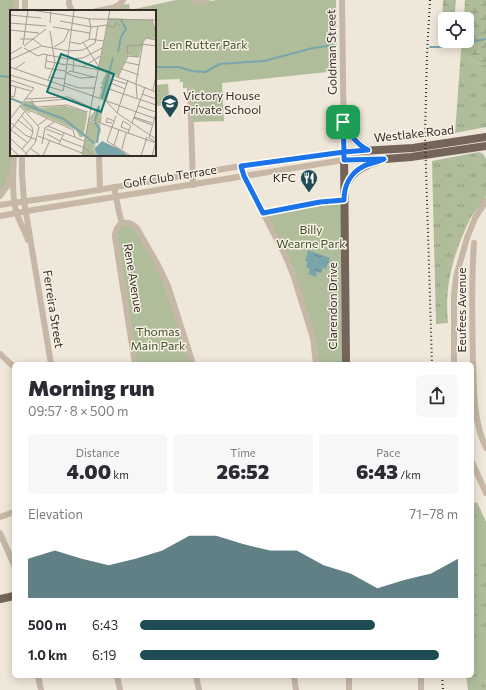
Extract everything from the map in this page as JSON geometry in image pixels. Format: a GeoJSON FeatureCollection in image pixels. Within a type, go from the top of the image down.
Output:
{"type":"FeatureCollection","features":[{"type":"Feature","properties":{"kind":"main road"},"geometry":{"type":"LineString","coordinates":[[343,122],[354,139],[368,150]]}},
{"type":"Feature","properties":{"kind":"main road","name":"Westlake Road"},"geometry":{"type":"LineString","coordinates":[[344,156],[368,150],[413,148],[485,141]]}},
{"type":"Feature","properties":{"kind":"main road","name":"Westlake Road"},"geometry":{"type":"LineString","coordinates":[[344,156],[384,159],[411,157],[485,141]]}},
{"type":"Feature","properties":{"kind":"main road","name":"Clarendon Drive"},"geometry":{"type":"LineString","coordinates":[[344,156],[346,362]]}},
{"type":"Feature","properties":{"kind":"main road"},"geometry":{"type":"LineString","coordinates":[[344,196],[348,181],[356,171],[384,159]]}},
{"type":"Feature","properties":{"kind":"main road"},"geometry":{"type":"LineString","coordinates":[[0,599],[12,596]]}},
{"type":"Feature","properties":{"kind":"street"},"geometry":{"type":"LineString","coordinates":[[69,0],[68,4],[71,10]]}},
{"type":"Feature","properties":{"kind":"street"},"geometry":{"type":"LineString","coordinates":[[101,10],[119,6],[124,0]]}},
{"type":"Feature","properties":{"kind":"street"},"geometry":{"type":"LineString","coordinates":[[194,0],[207,0]]}},
{"type":"Feature","properties":{"kind":"street","name":"Goldman Street"},"geometry":{"type":"LineString","coordinates":[[342,0],[344,156]]}},
{"type":"Feature","properties":{"kind":"street"},"geometry":{"type":"LineString","coordinates":[[190,89],[194,185]]}},
{"type":"Feature","properties":{"kind":"street"},"geometry":{"type":"LineString","coordinates":[[0,196],[8,185],[13,170],[14,156]]}},
{"type":"Feature","properties":{"kind":"street","name":"Ferreira Street"},"geometry":{"type":"LineString","coordinates":[[22,156],[24,201],[51,362]]}},
{"type":"Feature","properties":{"kind":"street"},"geometry":{"type":"LineString","coordinates":[[99,156],[100,190]]}},
{"type":"Feature","properties":{"kind":"street","name":"Golf Club Terrace"},"geometry":{"type":"LineString","coordinates":[[0,205],[241,166],[344,156]]}},
{"type":"Feature","properties":{"kind":"street","name":"Golf Club Terrace"},"geometry":{"type":"LineString","coordinates":[[0,216],[194,185],[344,156]]}},
{"type":"Feature","properties":{"kind":"street"},"geometry":{"type":"LineString","coordinates":[[241,166],[244,176],[286,257],[293,274],[313,338],[316,362]]}},
{"type":"Feature","properties":{"kind":"street","name":"Ferreira Street"},"geometry":{"type":"LineString","coordinates":[[13,170],[14,203],[34,257]]}},
{"type":"Feature","properties":{"kind":"street"},"geometry":{"type":"LineString","coordinates":[[114,187],[122,223],[131,223],[138,230],[168,286],[192,362]]}},
{"type":"Feature","properties":{"kind":"street"},"geometry":{"type":"LineString","coordinates":[[263,213],[344,196]]}},
{"type":"Feature","properties":{"kind":"street","name":"Eeufees Avenue"},"geometry":{"type":"LineString","coordinates":[[454,362],[454,295],[456,277],[466,238],[475,218],[486,201]]}},
{"type":"Feature","properties":{"kind":"street","name":"Rene Avenue"},"geometry":{"type":"LineString","coordinates":[[122,223],[116,228],[115,237],[135,362]]}},
{"type":"Feature","properties":{"kind":"street","name":"Eeufees Avenue"},"geometry":{"type":"LineString","coordinates":[[473,362],[472,282],[474,243]]}},
{"type":"Feature","properties":{"kind":"street"},"geometry":{"type":"LineString","coordinates":[[0,354],[12,365]]}},
{"type":"Feature","properties":{"kind":"street","name":"Eeufees Avenue"},"geometry":{"type":"LineString","coordinates":[[474,395],[477,424],[486,448]]}},
{"type":"Feature","properties":{"kind":"street"},"geometry":{"type":"LineString","coordinates":[[474,466],[486,493]]}},
{"type":"Feature","properties":{"kind":"street"},"geometry":{"type":"LineString","coordinates":[[0,517],[12,513]]}},
{"type":"Feature","properties":{"kind":"street"},"geometry":{"type":"LineString","coordinates":[[0,533],[12,560]]}},
{"type":"Feature","properties":{"kind":"street"},"geometry":{"type":"LineString","coordinates":[[38,678],[41,690]]}},
{"type":"Feature","properties":{"kind":"street"},"geometry":{"type":"LineString","coordinates":[[117,678],[120,690]]}},
{"type":"Feature","properties":{"kind":"street"},"geometry":{"type":"LineString","coordinates":[[196,678],[199,690]]}},
{"type":"Feature","properties":{"kind":"street"},"geometry":{"type":"LineString","coordinates":[[294,678],[296,690]]}},
{"type":"Feature","properties":{"kind":"street"},"geometry":{"type":"LineString","coordinates":[[349,678],[349,690]]}},
{"type":"Feature","properties":{"kind":"street"},"geometry":{"type":"LineString","coordinates":[[421,678],[421,690]]}},
{"type":"Feature","properties":{"kind":"green space"},"geometry":{"type":"Polygon","coordinates":[[[0,0],[14,0],[14,10],[10,10],[11,170],[6,184],[0,193],[0,0]]]}},
{"type":"Feature","properties":{"kind":"green space","name":"Len Rutter Park"},"geometry":{"type":"Polygon","coordinates":[[[176,0],[190,0],[195,3],[200,3],[217,0],[336,0],[337,71],[222,83],[224,121],[193,122],[189,88],[183,88],[183,82],[180,82],[180,79],[156,80],[156,10],[130,10],[176,0]]]}},
{"type":"Feature","properties":{"kind":"green space"},"geometry":{"type":"Polygon","coordinates":[[[443,0],[456,0],[455,12],[442,12],[443,0]]]}},
{"type":"Feature","properties":{"kind":"green space"},"geometry":{"type":"Polygon","coordinates":[[[465,0],[486,0],[486,65],[480,65],[461,51],[461,48],[474,48],[474,12],[464,12],[465,0]]]}},
{"type":"Feature","properties":{"kind":"green space","name":"Len Rutter Park"},"geometry":{"type":"Polygon","coordinates":[[[129,4],[130,10],[108,10],[122,5],[129,4]]]}},
{"type":"Feature","properties":{"kind":"green space"},"geometry":{"type":"Polygon","coordinates":[[[461,51],[480,65],[486,65],[486,127],[455,133],[461,51]]]}},
{"type":"Feature","properties":{"kind":"green space"},"geometry":{"type":"Polygon","coordinates":[[[168,84],[170,105],[156,106],[156,85],[168,84]]]}},
{"type":"Feature","properties":{"kind":"green space"},"geometry":{"type":"Polygon","coordinates":[[[479,152],[483,154],[486,159],[486,196],[470,219],[455,257],[449,282],[447,309],[448,323],[436,324],[432,161],[479,152]]]}},
{"type":"Feature","properties":{"kind":"green space","name":"Billy Wearne Park"},"geometry":{"type":"Polygon","coordinates":[[[341,202],[342,362],[318,362],[314,333],[266,214],[341,202]]]}},
{"type":"Feature","properties":{"kind":"green space","name":"Thomas Main Park"},"geometry":{"type":"Polygon","coordinates":[[[122,225],[133,226],[161,275],[190,362],[137,362],[117,237],[119,228],[122,225]]]}},
{"type":"Feature","properties":{"kind":"green space"},"geometry":{"type":"Polygon","coordinates":[[[477,502],[486,522],[486,690],[468,690],[466,678],[474,678],[474,503],[477,502]]]}},
{"type":"Feature","properties":{"kind":"green space"},"geometry":{"type":"Polygon","coordinates":[[[483,515],[486,523],[486,561],[474,565],[474,519],[483,515]]]}},
{"type":"Feature","properties":{"kind":"green space"},"geometry":{"type":"Polygon","coordinates":[[[486,633],[486,688],[474,653],[474,637],[486,633]]]}},
{"type":"Feature","properties":{"kind":"water"},"geometry":{"type":"Polygon","coordinates":[[[308,250],[330,258],[326,269],[323,268],[321,273],[317,272],[316,277],[308,274],[310,269],[306,267],[308,262],[305,261],[308,250]]]}},
{"type":"Feature","properties":{"kind":"waterway"},"geometry":{"type":"LineString","coordinates":[[430,47],[451,47],[486,39]]}},
{"type":"Feature","properties":{"kind":"waterway"},"geometry":{"type":"LineString","coordinates":[[156,67],[178,67],[192,71],[205,72],[220,64],[264,61],[313,48],[334,45]]}},
{"type":"Feature","properties":{"kind":"waterway"},"geometry":{"type":"LineString","coordinates":[[0,76],[10,77]]}},
{"type":"Feature","properties":{"kind":"railway"},"geometry":{"type":"LineString","coordinates":[[430,0],[425,135],[432,362]]}},
{"type":"Feature","properties":{"kind":"railway"},"geometry":{"type":"LineString","coordinates":[[442,678],[443,690]]}},
{"type":"Feature","properties":{"kind":"place","name":"Victory House Private School"},"geometry":{"type":"Point","coordinates":[170,118]}},
{"type":"Feature","properties":{"kind":"place","name":"KFC"},"geometry":{"type":"Point","coordinates":[309,193]}},
{"type":"Feature","properties":{"kind":"route"},"geometry":{"type":"LineString","coordinates":[[343,122],[344,152],[241,166],[244,176],[263,213],[320,202],[344,200],[346,185],[356,171],[362,167],[384,159],[344,160],[344,152],[368,150],[354,139],[343,122]]}}]}
